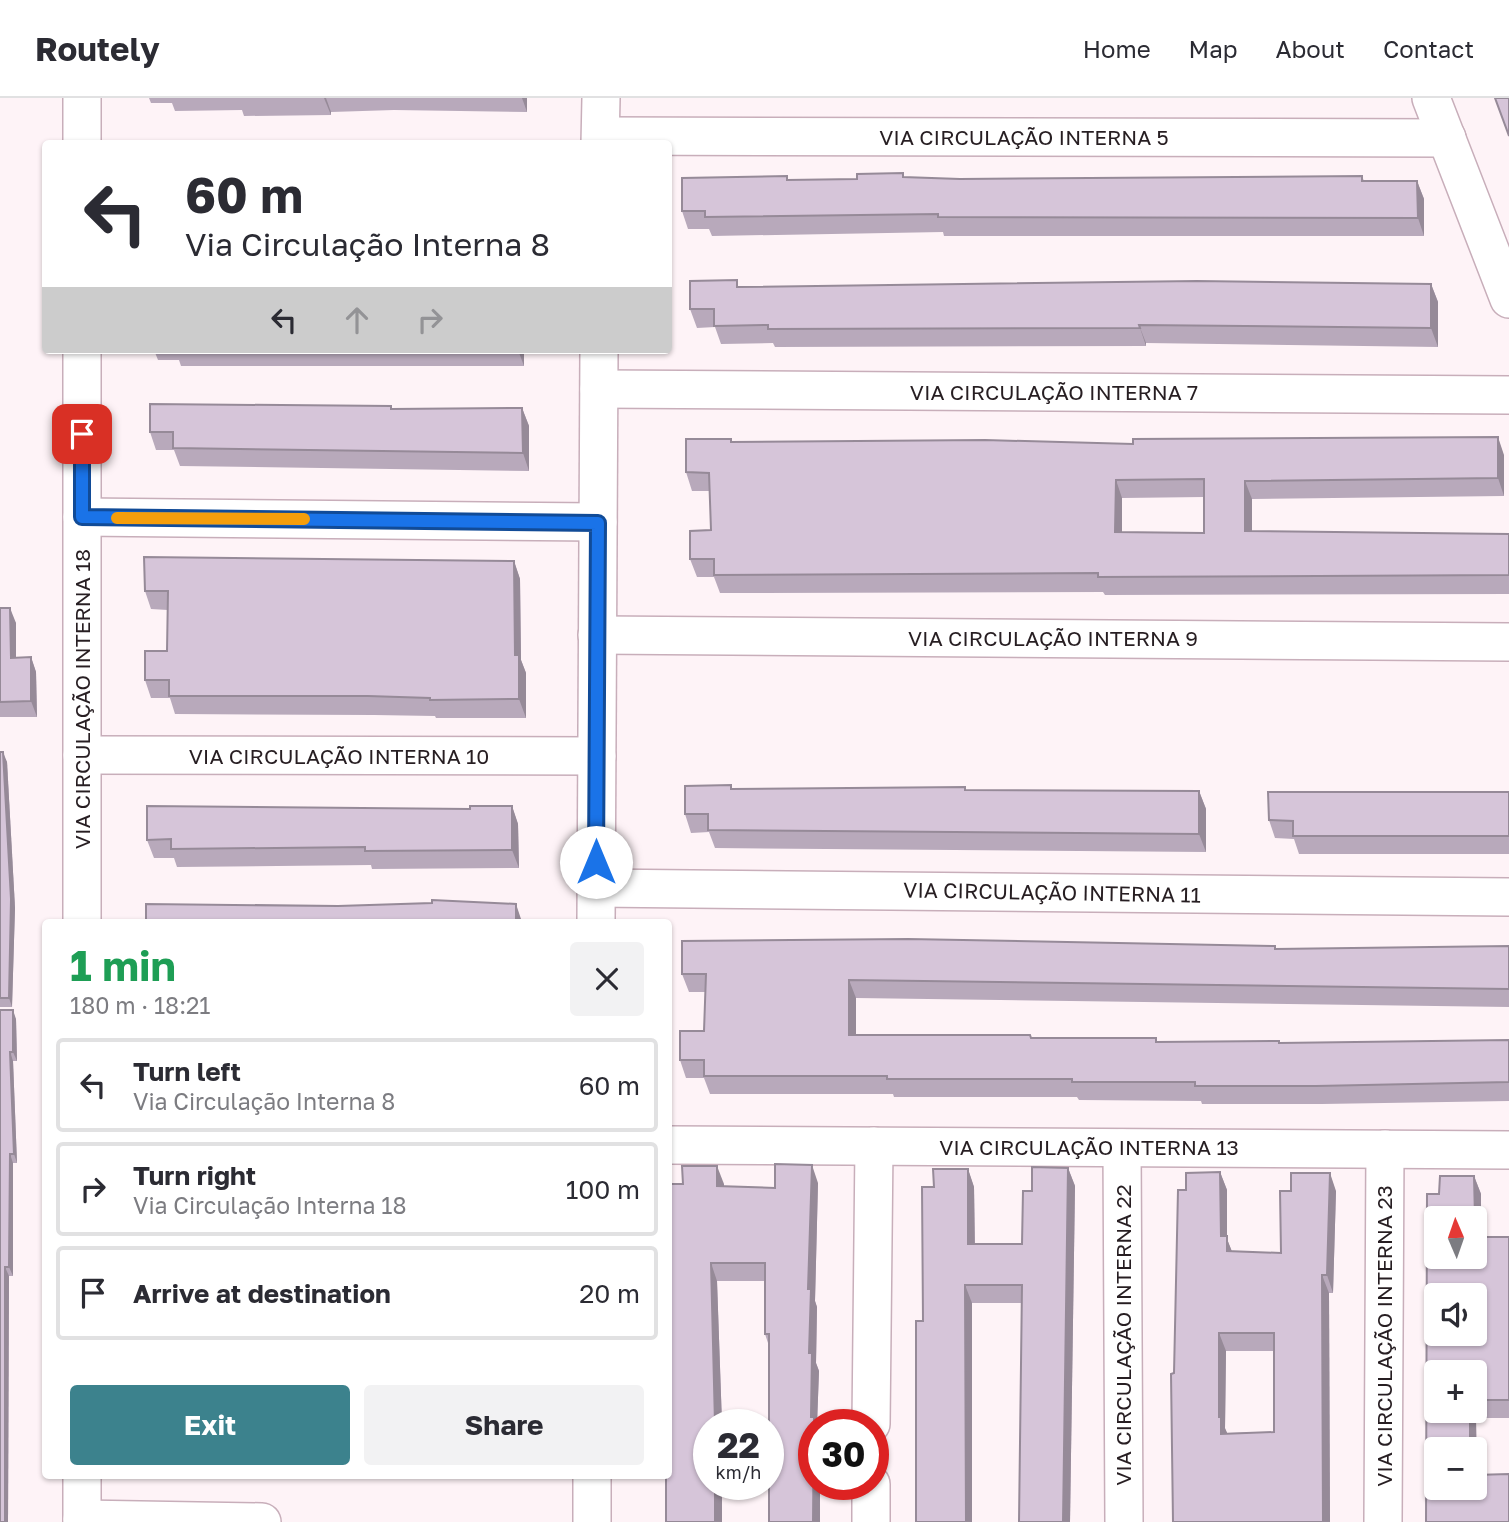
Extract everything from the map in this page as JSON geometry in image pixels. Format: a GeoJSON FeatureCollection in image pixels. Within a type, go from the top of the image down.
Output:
{"type":"FeatureCollection","features":[{"type":"Feature","properties":{"kind":"street"},"geometry":{"type":"LineString","coordinates":[[82,98],[82,140]]}},
{"type":"Feature","properties":{"kind":"street"},"geometry":{"type":"LineString","coordinates":[[601,98],[601,140]]}},
{"type":"Feature","properties":{"kind":"street"},"geometry":{"type":"LineString","coordinates":[[1431,98],[1509,299]]}},
{"type":"Feature","properties":{"kind":"street","name":"VIA CIRCULAÇÃO INTERNA 5"},"geometry":{"type":"LineString","coordinates":[[601,140],[1447,138]]}},
{"type":"Feature","properties":{"kind":"street","name":"VIA CIRCULAÇÃO INTERNA 18"},"geometry":{"type":"LineString","coordinates":[[82,354],[82,919]]}},
{"type":"Feature","properties":{"kind":"street"},"geometry":{"type":"LineString","coordinates":[[596,905],[599,354]]}},
{"type":"Feature","properties":{"kind":"street","name":"VIA CIRCULAÇÃO INTERNA 7"},"geometry":{"type":"LineString","coordinates":[[599,389],[1509,395]]}},
{"type":"Feature","properties":{"kind":"street"},"geometry":{"type":"LineString","coordinates":[[82,517],[598,523]]}},
{"type":"Feature","properties":{"kind":"street","name":"VIA CIRCULAÇÃO INTERNA 9"},"geometry":{"type":"LineString","coordinates":[[597,635],[1509,642]]}},
{"type":"Feature","properties":{"kind":"street","name":"VIA CIRCULAÇÃO INTERNA 10"},"geometry":{"type":"LineString","coordinates":[[82,755],[597,756]]}},
{"type":"Feature","properties":{"kind":"street","name":"VIA CIRCULAÇÃO INTERNA 11"},"geometry":{"type":"LineString","coordinates":[[596,905],[1509,897]]}},
{"type":"Feature","properties":{"kind":"street","name":"VIA CIRCULAÇÃO INTERNA 13"},"geometry":{"type":"LineString","coordinates":[[672,1145],[1509,1150]]}},
{"type":"Feature","properties":{"kind":"street"},"geometry":{"type":"LineString","coordinates":[[872,1409],[874,1146]]}},
{"type":"Feature","properties":{"kind":"street","name":"VIA CIRCULAÇÃO INTERNA 22"},"geometry":{"type":"LineString","coordinates":[[1122,1148],[1124,1522]]}},
{"type":"Feature","properties":{"kind":"street","name":"VIA CIRCULAÇÃO INTERNA 23"},"geometry":{"type":"LineString","coordinates":[[1382,1522],[1385,1149]]}},
{"type":"Feature","properties":{"kind":"street"},"geometry":{"type":"LineString","coordinates":[[82,1479],[82,1520],[262,1522]]}},
{"type":"Feature","properties":{"kind":"street"},"geometry":{"type":"LineString","coordinates":[[592,1479],[592,1522]]}},
{"type":"Feature","properties":{"kind":"street"},"geometry":{"type":"LineString","coordinates":[[870,1522],[871,1500]]}},
{"type":"Feature","properties":{"kind":"building"},"geometry":{"type":"Polygon","coordinates":[[[1495,98],[1509,98],[1509,136],[1495,98]]]}},
{"type":"Feature","properties":{"kind":"building"},"geometry":{"type":"Polygon","coordinates":[[[903,173],[903,177],[960,179],[1362,176],[1362,181],[1417,181],[1418,218],[938,217],[938,214],[705,217],[705,211],[682,211],[682,178],[787,176],[787,180],[857,179],[857,174],[903,173]]]}},
{"type":"Feature","properties":{"kind":"building"},"geometry":{"type":"Polygon","coordinates":[[[737,280],[737,287],[1197,281],[1431,284],[1431,328],[1139,325],[1140,328],[768,329],[768,325],[714,326],[714,309],[690,309],[690,281],[737,280]]]}},
{"type":"Feature","properties":{"kind":"building"},"geometry":{"type":"Polygon","coordinates":[[[150,404],[391,406],[391,409],[522,408],[523,453],[173,448],[173,432],[150,432],[150,404]]]}},
{"type":"Feature","properties":{"kind":"building"},"geometry":{"type":"Polygon","coordinates":[[[1498,437],[1498,478],[1245,481],[1245,531],[1509,534],[1509,575],[714,575],[714,559],[690,559],[690,531],[711,530],[709,473],[686,472],[686,439],[731,439],[731,442],[985,440],[1133,444],[1133,439],[1498,437]],[[1204,479],[1116,480],[1115,532],[1204,533],[1204,479]]]}},
{"type":"Feature","properties":{"kind":"building"},"geometry":{"type":"Polygon","coordinates":[[[144,557],[514,561],[515,655],[519,655],[519,699],[169,696],[169,680],[145,680],[145,651],[167,651],[168,591],[145,591],[144,557]]]}},
{"type":"Feature","properties":{"kind":"building"},"geometry":{"type":"Polygon","coordinates":[[[0,608],[10,608],[11,658],[31,657],[31,701],[0,702],[0,608]]]}},
{"type":"Feature","properties":{"kind":"building"},"geometry":{"type":"Polygon","coordinates":[[[0,752],[3,752],[11,899],[9,998],[0,998],[0,752]]]}},
{"type":"Feature","properties":{"kind":"building"},"geometry":{"type":"Polygon","coordinates":[[[731,785],[731,789],[965,787],[965,790],[1199,791],[1199,834],[708,830],[708,814],[685,814],[685,786],[731,785]]]}},
{"type":"Feature","properties":{"kind":"building"},"geometry":{"type":"Polygon","coordinates":[[[1268,792],[1509,792],[1509,836],[1293,836],[1293,821],[1269,820],[1268,792]]]}},
{"type":"Feature","properties":{"kind":"building"},"geometry":{"type":"Polygon","coordinates":[[[147,806],[470,809],[470,806],[512,806],[512,850],[365,851],[365,847],[171,849],[171,839],[147,840],[147,806]]]}},
{"type":"Feature","properties":{"kind":"building"},"geometry":{"type":"Polygon","coordinates":[[[432,900],[516,904],[516,919],[146,919],[146,904],[338,906],[432,903],[432,900]]]}},
{"type":"Feature","properties":{"kind":"building"},"geometry":{"type":"Polygon","coordinates":[[[908,939],[1275,946],[1275,949],[1509,946],[1509,989],[849,980],[849,1035],[1030,1035],[1031,1038],[1156,1038],[1156,1042],[1279,1043],[1509,1040],[1509,1082],[1195,1086],[1195,1082],[1072,1082],[1072,1079],[704,1076],[704,1060],[680,1060],[680,1031],[704,1031],[706,974],[682,974],[682,941],[908,939]]]}},
{"type":"Feature","properties":{"kind":"building"},"geometry":{"type":"Polygon","coordinates":[[[0,1010],[13,1010],[13,1052],[10,1052],[14,1154],[10,1154],[9,1267],[5,1267],[5,1522],[0,1522],[0,1010]]]}},
{"type":"Feature","properties":{"kind":"building"},"geometry":{"type":"Polygon","coordinates":[[[775,1164],[812,1165],[808,1289],[811,1289],[811,1409],[798,1409],[798,1500],[813,1500],[813,1522],[769,1522],[769,1500],[784,1500],[784,1409],[769,1409],[765,1263],[711,1263],[715,1409],[693,1409],[693,1500],[715,1500],[715,1522],[666,1522],[666,1479],[672,1479],[672,1184],[683,1184],[682,1166],[717,1166],[717,1186],[775,1188],[775,1164]]]}},
{"type":"Feature","properties":{"kind":"building"},"geometry":{"type":"Polygon","coordinates":[[[1032,1167],[1068,1168],[1063,1522],[1019,1522],[1022,1285],[965,1285],[966,1522],[916,1522],[916,1321],[923,1321],[922,1187],[934,1187],[933,1169],[968,1169],[968,1244],[1022,1244],[1023,1191],[1032,1191],[1032,1167]]]}},
{"type":"Feature","properties":{"kind":"building"},"geometry":{"type":"Polygon","coordinates":[[[1220,1172],[1221,1236],[1227,1236],[1227,1251],[1281,1253],[1280,1191],[1291,1191],[1291,1173],[1330,1173],[1327,1275],[1322,1275],[1323,1522],[1173,1522],[1171,1374],[1174,1373],[1178,1190],[1186,1190],[1186,1173],[1220,1172]],[[1219,1333],[1221,1434],[1274,1432],[1274,1333],[1219,1333]]]}},
{"type":"Feature","properties":{"kind":"building"},"geometry":{"type":"Polygon","coordinates":[[[1440,1176],[1474,1176],[1475,1206],[1427,1206],[1427,1194],[1439,1194],[1440,1176]]]}},
{"type":"Feature","properties":{"kind":"building"},"geometry":{"type":"Polygon","coordinates":[[[1488,1237],[1509,1237],[1509,1400],[1487,1400],[1487,1360],[1426,1360],[1427,1346],[1487,1346],[1487,1283],[1427,1283],[1427,1269],[1488,1269],[1488,1237]]]}},
{"type":"Feature","properties":{"kind":"building"},"geometry":{"type":"Polygon","coordinates":[[[1426,1423],[1470,1423],[1470,1437],[1426,1437],[1426,1423]]]}},
{"type":"Feature","properties":{"kind":"building"},"geometry":{"type":"Polygon","coordinates":[[[1509,1474],[1509,1522],[1426,1522],[1426,1500],[1487,1500],[1487,1475],[1509,1474]]]}},
{"type":"Feature","properties":{"kind":"slow traffic"},"geometry":{"type":"LineString","coordinates":[[117,518],[304,519]]}},
{"type":"Feature","properties":{"kind":"route"},"geometry":{"type":"LineString","coordinates":[[82,434],[82,517],[598,523],[596,862]]}}]}
